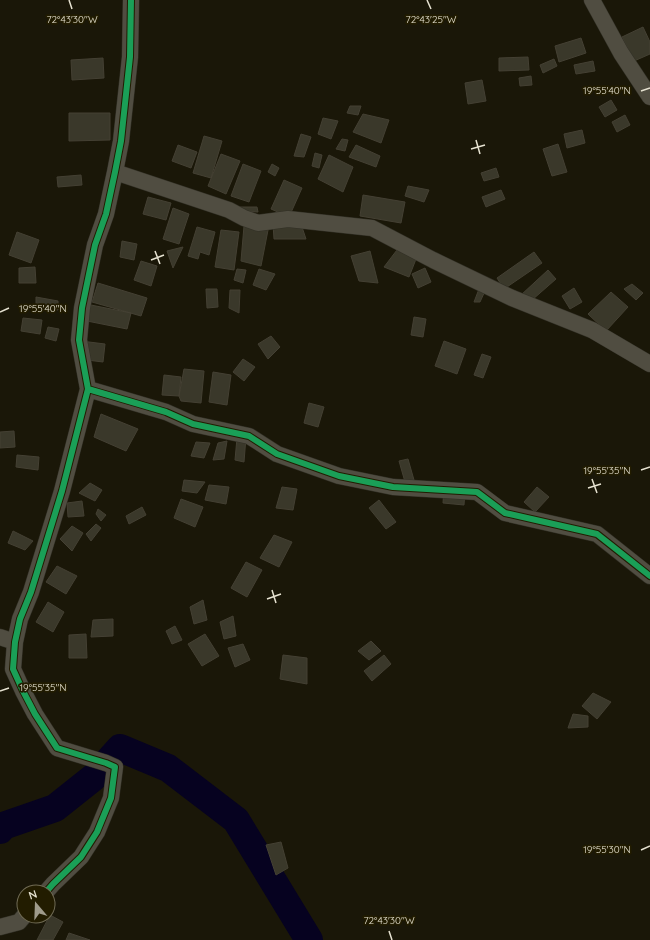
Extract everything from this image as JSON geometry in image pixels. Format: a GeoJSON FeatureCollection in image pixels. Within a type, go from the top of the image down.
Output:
{"type":"FeatureCollection","features":[{"type":"Feature","properties":{"kind":"street"},"geometry":{"type":"LineString","coordinates":[[53,884],[81,857],[97,832],[111,798],[115,767],[57,748],[35,714],[13,669],[15,642],[20,619],[31,592],[62,491],[88,389],[79,340],[82,308],[95,245],[106,214],[116,172],[130,57],[131,0]]}},
{"type":"Feature","properties":{"kind":"street"},"geometry":{"type":"LineString","coordinates":[[592,0],[621,53],[650,97]]}},
{"type":"Feature","properties":{"kind":"street"},"geometry":{"type":"LineString","coordinates":[[595,0],[604,0]]}},
{"type":"Feature","properties":{"kind":"street"},"geometry":{"type":"LineString","coordinates":[[116,172],[229,210],[258,223],[288,219],[372,228],[433,260],[512,298],[592,330],[650,364]]}},
{"type":"Feature","properties":{"kind":"street"},"geometry":{"type":"LineString","coordinates":[[88,389],[166,412],[193,424],[249,436],[277,454],[339,476],[393,487],[477,492],[505,513],[597,534],[650,576]]}},
{"type":"Feature","properties":{"kind":"street"},"geometry":{"type":"LineString","coordinates":[[0,637],[15,642]]}},
{"type":"Feature","properties":{"kind":"street"},"geometry":{"type":"LineString","coordinates":[[0,927],[16,923]]}},
{"type":"Feature","properties":{"kind":"building"},"geometry":{"type":"Polygon","coordinates":[[[643,27],[650,42],[650,54],[634,61],[622,37],[643,27]]]}},
{"type":"Feature","properties":{"kind":"building"},"geometry":{"type":"Polygon","coordinates":[[[581,38],[586,53],[559,62],[555,46],[581,38]]]}},
{"type":"Feature","properties":{"kind":"building"},"geometry":{"type":"Polygon","coordinates":[[[528,57],[529,70],[499,71],[499,58],[528,57]]]}},
{"type":"Feature","properties":{"kind":"building"},"geometry":{"type":"Polygon","coordinates":[[[103,58],[104,78],[72,80],[71,60],[103,58]]]}},
{"type":"Feature","properties":{"kind":"building"},"geometry":{"type":"Polygon","coordinates":[[[554,59],[557,66],[543,73],[540,65],[554,59]]]}},
{"type":"Feature","properties":{"kind":"building"},"geometry":{"type":"Polygon","coordinates":[[[593,61],[595,71],[576,74],[574,65],[593,61]]]}},
{"type":"Feature","properties":{"kind":"building"},"geometry":{"type":"Polygon","coordinates":[[[531,76],[532,85],[520,86],[519,78],[531,76]]]}},
{"type":"Feature","properties":{"kind":"building"},"geometry":{"type":"Polygon","coordinates":[[[482,80],[486,101],[468,104],[465,83],[482,80]]]}},
{"type":"Feature","properties":{"kind":"building"},"geometry":{"type":"Polygon","coordinates":[[[611,100],[617,110],[605,117],[599,107],[611,100]]]}},
{"type":"Feature","properties":{"kind":"building"},"geometry":{"type":"Polygon","coordinates":[[[350,106],[361,106],[358,115],[347,113],[350,106]]]}},
{"type":"Feature","properties":{"kind":"building"},"geometry":{"type":"Polygon","coordinates":[[[69,113],[110,113],[110,140],[69,141],[69,113]]]}},
{"type":"Feature","properties":{"kind":"building"},"geometry":{"type":"Polygon","coordinates":[[[363,114],[389,120],[381,143],[353,132],[363,114]]]}},
{"type":"Feature","properties":{"kind":"building"},"geometry":{"type":"Polygon","coordinates":[[[625,115],[630,125],[617,132],[612,122],[625,115]]]}},
{"type":"Feature","properties":{"kind":"building"},"geometry":{"type":"Polygon","coordinates":[[[323,118],[338,121],[331,139],[318,134],[323,118]]]}},
{"type":"Feature","properties":{"kind":"building"},"geometry":{"type":"Polygon","coordinates":[[[582,130],[585,143],[567,148],[564,134],[582,130]]]}},
{"type":"Feature","properties":{"kind":"building"},"geometry":{"type":"Polygon","coordinates":[[[301,134],[311,137],[304,157],[294,156],[301,134]]]}},
{"type":"Feature","properties":{"kind":"building"},"geometry":{"type":"Polygon","coordinates":[[[204,136],[222,141],[211,178],[193,173],[204,136]]]}},
{"type":"Feature","properties":{"kind":"building"},"geometry":{"type":"Polygon","coordinates":[[[342,139],[348,140],[345,151],[336,149],[342,139]]]}},
{"type":"Feature","properties":{"kind":"building"},"geometry":{"type":"Polygon","coordinates":[[[558,144],[567,172],[552,176],[543,149],[558,144]]]}},
{"type":"Feature","properties":{"kind":"building"},"geometry":{"type":"Polygon","coordinates":[[[178,145],[197,152],[191,168],[172,161],[178,145]]]}},
{"type":"Feature","properties":{"kind":"building"},"geometry":{"type":"Polygon","coordinates":[[[356,145],[380,156],[376,167],[349,157],[356,145]]]}},
{"type":"Feature","properties":{"kind":"building"},"geometry":{"type":"Polygon","coordinates":[[[315,153],[322,155],[319,168],[312,166],[315,153]]]}},
{"type":"Feature","properties":{"kind":"building"},"geometry":{"type":"Polygon","coordinates":[[[221,154],[240,161],[226,194],[208,186],[221,154]]]}},
{"type":"Feature","properties":{"kind":"building"},"geometry":{"type":"Polygon","coordinates":[[[329,155],[353,167],[343,192],[318,179],[329,155]]]}},
{"type":"Feature","properties":{"kind":"building"},"geometry":{"type":"Polygon","coordinates":[[[243,164],[261,171],[249,202],[231,196],[243,164]]]}},
{"type":"Feature","properties":{"kind":"building"},"geometry":{"type":"Polygon","coordinates":[[[272,164],[279,168],[275,176],[268,172],[272,164]]]}},
{"type":"Feature","properties":{"kind":"building"},"geometry":{"type":"Polygon","coordinates":[[[496,168],[499,177],[484,181],[481,173],[496,168]]]}},
{"type":"Feature","properties":{"kind":"building"},"geometry":{"type":"Polygon","coordinates":[[[81,175],[82,185],[58,187],[57,177],[81,175]]]}},
{"type":"Feature","properties":{"kind":"building"},"geometry":{"type":"Polygon","coordinates":[[[284,180],[302,188],[289,217],[271,209],[284,180]]]}},
{"type":"Feature","properties":{"kind":"building"},"geometry":{"type":"Polygon","coordinates":[[[408,186],[429,190],[424,202],[405,196],[408,186]]]}},
{"type":"Feature","properties":{"kind":"building"},"geometry":{"type":"Polygon","coordinates":[[[501,190],[505,199],[486,207],[482,197],[501,190]]]}},
{"type":"Feature","properties":{"kind":"building"},"geometry":{"type":"Polygon","coordinates":[[[363,195],[405,202],[401,223],[360,216],[363,195]]]}},
{"type":"Feature","properties":{"kind":"building"},"geometry":{"type":"Polygon","coordinates":[[[148,197],[171,203],[166,220],[143,214],[148,197]]]}},
{"type":"Feature","properties":{"kind":"building"},"geometry":{"type":"Polygon","coordinates":[[[240,207],[257,207],[258,212],[239,211],[240,207]]]}},
{"type":"Feature","properties":{"kind":"building"},"geometry":{"type":"Polygon","coordinates":[[[173,208],[189,214],[179,244],[163,239],[173,208]]]}},
{"type":"Feature","properties":{"kind":"building"},"geometry":{"type":"Polygon","coordinates":[[[300,221],[306,239],[274,239],[273,224],[300,221]]]}},
{"type":"Feature","properties":{"kind":"building"},"geometry":{"type":"Polygon","coordinates":[[[269,225],[261,266],[241,261],[244,226],[269,225]]]}},
{"type":"Feature","properties":{"kind":"building"},"geometry":{"type":"Polygon","coordinates":[[[197,227],[215,232],[209,255],[200,252],[198,259],[188,256],[197,227]]]}},
{"type":"Feature","properties":{"kind":"building"},"geometry":{"type":"Polygon","coordinates":[[[221,230],[239,232],[234,270],[215,267],[221,230]]]}},
{"type":"Feature","properties":{"kind":"building"},"geometry":{"type":"Polygon","coordinates":[[[17,232],[39,240],[31,263],[9,255],[17,232]]]}},
{"type":"Feature","properties":{"kind":"building"},"geometry":{"type":"Polygon","coordinates":[[[122,241],[137,244],[134,260],[120,257],[122,241]]]}},
{"type":"Feature","properties":{"kind":"building"},"geometry":{"type":"Polygon","coordinates":[[[400,246],[418,254],[409,277],[384,267],[400,246]]]}},
{"type":"Feature","properties":{"kind":"building"},"geometry":{"type":"Polygon","coordinates":[[[183,247],[173,268],[167,251],[183,247]]]}},
{"type":"Feature","properties":{"kind":"building"},"geometry":{"type":"Polygon","coordinates":[[[370,251],[378,283],[359,281],[351,256],[370,251]]]}},
{"type":"Feature","properties":{"kind":"building"},"geometry":{"type":"Polygon","coordinates":[[[534,252],[542,263],[504,289],[497,278],[534,252]]]}},
{"type":"Feature","properties":{"kind":"building"},"geometry":{"type":"Polygon","coordinates":[[[141,261],[157,266],[151,286],[134,280],[141,261]]]}},
{"type":"Feature","properties":{"kind":"building"},"geometry":{"type":"Polygon","coordinates":[[[35,267],[36,283],[19,283],[19,268],[35,267]]]}},
{"type":"Feature","properties":{"kind":"building"},"geometry":{"type":"Polygon","coordinates":[[[425,268],[431,282],[418,288],[412,274],[425,268]]]}},
{"type":"Feature","properties":{"kind":"building"},"geometry":{"type":"Polygon","coordinates":[[[237,269],[246,270],[243,283],[234,280],[237,269]]]}},
{"type":"Feature","properties":{"kind":"building"},"geometry":{"type":"Polygon","coordinates":[[[259,269],[275,274],[266,290],[253,285],[259,269]]]}},
{"type":"Feature","properties":{"kind":"building"},"geometry":{"type":"Polygon","coordinates":[[[548,270],[556,279],[532,300],[521,295],[548,270]]]}},
{"type":"Feature","properties":{"kind":"building"},"geometry":{"type":"Polygon","coordinates":[[[98,283],[147,298],[141,316],[92,302],[98,283]]]}},
{"type":"Feature","properties":{"kind":"building"},"geometry":{"type":"Polygon","coordinates":[[[632,284],[643,293],[636,300],[624,289],[632,284]]]}},
{"type":"Feature","properties":{"kind":"building"},"geometry":{"type":"Polygon","coordinates":[[[574,288],[582,302],[570,309],[562,296],[574,288]]]}},
{"type":"Feature","properties":{"kind":"building"},"geometry":{"type":"Polygon","coordinates":[[[206,289],[217,289],[218,307],[207,308],[206,289]]]}},
{"type":"Feature","properties":{"kind":"building"},"geometry":{"type":"Polygon","coordinates":[[[479,289],[485,291],[480,302],[474,302],[479,289]]]}},
{"type":"Feature","properties":{"kind":"building"},"geometry":{"type":"Polygon","coordinates":[[[230,290],[240,290],[239,313],[229,308],[230,290]]]}},
{"type":"Feature","properties":{"kind":"building"},"geometry":{"type":"Polygon","coordinates":[[[611,292],[628,307],[606,331],[588,314],[611,292]]]}},
{"type":"Feature","properties":{"kind":"building"},"geometry":{"type":"Polygon","coordinates":[[[36,297],[58,301],[58,310],[36,306],[36,297]]]}},
{"type":"Feature","properties":{"kind":"building"},"geometry":{"type":"Polygon","coordinates":[[[91,305],[131,313],[127,329],[87,321],[91,305]]]}},
{"type":"Feature","properties":{"kind":"building"},"geometry":{"type":"Polygon","coordinates":[[[414,317],[426,319],[423,337],[411,335],[414,317]]]}},
{"type":"Feature","properties":{"kind":"building"},"geometry":{"type":"Polygon","coordinates":[[[23,318],[42,320],[40,334],[21,331],[23,318]]]}},
{"type":"Feature","properties":{"kind":"building"},"geometry":{"type":"Polygon","coordinates":[[[48,327],[59,329],[56,341],[45,338],[48,327]]]}},
{"type":"Feature","properties":{"kind":"building"},"geometry":{"type":"Polygon","coordinates":[[[271,336],[280,347],[268,359],[258,344],[271,336]]]}},
{"type":"Feature","properties":{"kind":"building"},"geometry":{"type":"Polygon","coordinates":[[[81,341],[105,344],[103,362],[79,359],[81,341]]]}},
{"type":"Feature","properties":{"kind":"building"},"geometry":{"type":"Polygon","coordinates":[[[444,341],[466,349],[457,374],[435,366],[444,341]]]}},
{"type":"Feature","properties":{"kind":"building"},"geometry":{"type":"Polygon","coordinates":[[[482,354],[491,357],[483,378],[474,375],[482,354]]]}},
{"type":"Feature","properties":{"kind":"building"},"geometry":{"type":"Polygon","coordinates":[[[243,359],[255,367],[244,381],[233,372],[243,359]]]}},
{"type":"Feature","properties":{"kind":"building"},"geometry":{"type":"Polygon","coordinates":[[[184,369],[204,371],[201,403],[181,401],[179,396],[184,369]]]}},
{"type":"Feature","properties":{"kind":"building"},"geometry":{"type":"Polygon","coordinates":[[[213,372],[231,375],[227,405],[209,402],[213,372]]]}},
{"type":"Feature","properties":{"kind":"building"},"geometry":{"type":"Polygon","coordinates":[[[164,375],[181,377],[179,396],[162,395],[164,375]]]}},
{"type":"Feature","properties":{"kind":"building"},"geometry":{"type":"Polygon","coordinates":[[[309,403],[324,407],[318,427],[304,423],[309,403]]]}},
{"type":"Feature","properties":{"kind":"building"},"geometry":{"type":"Polygon","coordinates":[[[101,414],[138,429],[126,451],[94,437],[101,414]]]}},
{"type":"Feature","properties":{"kind":"building"},"geometry":{"type":"Polygon","coordinates":[[[14,431],[15,447],[0,448],[0,432],[14,431]]]}},
{"type":"Feature","properties":{"kind":"building"},"geometry":{"type":"Polygon","coordinates":[[[246,437],[244,462],[235,460],[237,438],[246,437]]]}},
{"type":"Feature","properties":{"kind":"building"},"geometry":{"type":"Polygon","coordinates":[[[227,441],[224,459],[213,460],[218,443],[227,441]]]}},
{"type":"Feature","properties":{"kind":"building"},"geometry":{"type":"Polygon","coordinates":[[[196,442],[210,443],[204,458],[191,456],[196,442]]]}},
{"type":"Feature","properties":{"kind":"building"},"geometry":{"type":"Polygon","coordinates":[[[17,455],[39,457],[38,470],[16,467],[17,455]]]}},
{"type":"Feature","properties":{"kind":"building"},"geometry":{"type":"Polygon","coordinates":[[[408,459],[414,480],[405,482],[399,461],[408,459]]]}},
{"type":"Feature","properties":{"kind":"building"},"geometry":{"type":"Polygon","coordinates":[[[184,480],[205,482],[197,493],[182,491],[184,480]]]}},
{"type":"Feature","properties":{"kind":"building"},"geometry":{"type":"Polygon","coordinates":[[[90,483],[102,490],[95,501],[79,493],[90,483]]]}},
{"type":"Feature","properties":{"kind":"building"},"geometry":{"type":"Polygon","coordinates":[[[209,485],[229,487],[226,504],[205,500],[209,485]]]}},
{"type":"Feature","properties":{"kind":"building"},"geometry":{"type":"Polygon","coordinates":[[[282,487],[297,489],[293,510],[276,508],[282,487]]]}},
{"type":"Feature","properties":{"kind":"building"},"geometry":{"type":"Polygon","coordinates":[[[537,487],[549,497],[535,512],[524,502],[537,487]]]}},
{"type":"Feature","properties":{"kind":"building"},"geometry":{"type":"Polygon","coordinates":[[[444,488],[465,490],[464,505],[443,503],[444,488]]]}},
{"type":"Feature","properties":{"kind":"building"},"geometry":{"type":"Polygon","coordinates":[[[181,499],[203,507],[195,527],[174,518],[181,499]]]}},
{"type":"Feature","properties":{"kind":"building"},"geometry":{"type":"Polygon","coordinates":[[[379,500],[396,522],[386,529],[369,508],[379,500]]]}},
{"type":"Feature","properties":{"kind":"building"},"geometry":{"type":"Polygon","coordinates":[[[82,501],[84,516],[68,517],[67,503],[82,501]]]}},
{"type":"Feature","properties":{"kind":"building"},"geometry":{"type":"Polygon","coordinates":[[[142,507],[146,515],[129,524],[126,516],[142,507]]]}},
{"type":"Feature","properties":{"kind":"building"},"geometry":{"type":"Polygon","coordinates":[[[98,509],[106,515],[101,521],[96,514],[98,509]]]}},
{"type":"Feature","properties":{"kind":"building"},"geometry":{"type":"Polygon","coordinates":[[[96,524],[101,528],[91,541],[86,534],[96,524]]]}},
{"type":"Feature","properties":{"kind":"building"},"geometry":{"type":"Polygon","coordinates":[[[72,526],[83,533],[72,551],[60,539],[72,526]]]}},
{"type":"Feature","properties":{"kind":"building"},"geometry":{"type":"Polygon","coordinates":[[[13,531],[33,541],[25,550],[8,543],[13,531]]]}},
{"type":"Feature","properties":{"kind":"building"},"geometry":{"type":"Polygon","coordinates":[[[274,535],[292,542],[279,567],[260,558],[274,535]]]}},
{"type":"Feature","properties":{"kind":"building"},"geometry":{"type":"Polygon","coordinates":[[[246,562],[262,570],[247,597],[231,588],[246,562]]]}},
{"type":"Feature","properties":{"kind":"building"},"geometry":{"type":"Polygon","coordinates":[[[57,566],[77,576],[66,594],[46,582],[57,566]]]}},
{"type":"Feature","properties":{"kind":"building"},"geometry":{"type":"Polygon","coordinates":[[[203,600],[207,620],[194,624],[190,607],[203,600]]]}},
{"type":"Feature","properties":{"kind":"building"},"geometry":{"type":"Polygon","coordinates":[[[48,602],[64,612],[53,632],[36,622],[48,602]]]}},
{"type":"Feature","properties":{"kind":"building"},"geometry":{"type":"Polygon","coordinates":[[[233,616],[236,636],[224,639],[220,622],[233,616]]]}},
{"type":"Feature","properties":{"kind":"building"},"geometry":{"type":"Polygon","coordinates":[[[113,619],[113,636],[91,637],[93,620],[113,619]]]}},
{"type":"Feature","properties":{"kind":"building"},"geometry":{"type":"Polygon","coordinates":[[[175,626],[182,640],[172,644],[166,631],[175,626]]]}},
{"type":"Feature","properties":{"kind":"building"},"geometry":{"type":"Polygon","coordinates":[[[86,634],[87,658],[69,658],[69,635],[86,634]]]}},
{"type":"Feature","properties":{"kind":"building"},"geometry":{"type":"Polygon","coordinates":[[[205,634],[219,656],[202,666],[188,644],[205,634]]]}},
{"type":"Feature","properties":{"kind":"building"},"geometry":{"type":"Polygon","coordinates":[[[371,641],[381,651],[369,660],[358,651],[371,641]]]}},
{"type":"Feature","properties":{"kind":"building"},"geometry":{"type":"Polygon","coordinates":[[[243,644],[250,660],[235,667],[228,648],[243,644]]]}},
{"type":"Feature","properties":{"kind":"building"},"geometry":{"type":"Polygon","coordinates":[[[283,655],[307,658],[307,684],[280,679],[283,655]]]}},
{"type":"Feature","properties":{"kind":"building"},"geometry":{"type":"Polygon","coordinates":[[[384,655],[391,664],[372,681],[364,671],[384,655]]]}},
{"type":"Feature","properties":{"kind":"building"},"geometry":{"type":"Polygon","coordinates":[[[593,693],[611,702],[597,719],[582,706],[593,693]]]}},
{"type":"Feature","properties":{"kind":"building"},"geometry":{"type":"Polygon","coordinates":[[[573,714],[588,716],[588,727],[568,728],[573,714]]]}},
{"type":"Feature","properties":{"kind":"building"},"geometry":{"type":"Polygon","coordinates":[[[281,842],[288,868],[276,875],[266,845],[281,842]]]}},
{"type":"Feature","properties":{"kind":"building"},"geometry":{"type":"Polygon","coordinates":[[[56,918],[63,922],[53,940],[37,940],[45,924],[56,924],[56,918]]]}},
{"type":"Feature","properties":{"kind":"building"},"geometry":{"type":"Polygon","coordinates":[[[69,933],[90,940],[66,940],[69,933]]]}},
{"type":"Feature","properties":{"kind":"waterway"},"geometry":{"type":"LineString","coordinates":[[0,830],[3,826],[55,808],[94,777],[120,748],[168,768],[236,820],[309,940]]}},
{"type":"Feature","properties":{"kind":"cycle path"},"geometry":{"type":"LineString","coordinates":[[53,884],[81,857],[97,832],[111,798],[115,767],[57,748],[35,714],[13,669],[15,642],[20,619],[31,592],[62,491],[88,389],[79,340],[82,308],[95,245],[106,214],[121,141],[130,57],[131,0]]}},
{"type":"Feature","properties":{"kind":"cycle path"},"geometry":{"type":"LineString","coordinates":[[88,389],[166,412],[193,424],[249,436],[277,454],[339,476],[393,487],[477,492],[505,513],[597,534],[650,576]]}}]}
